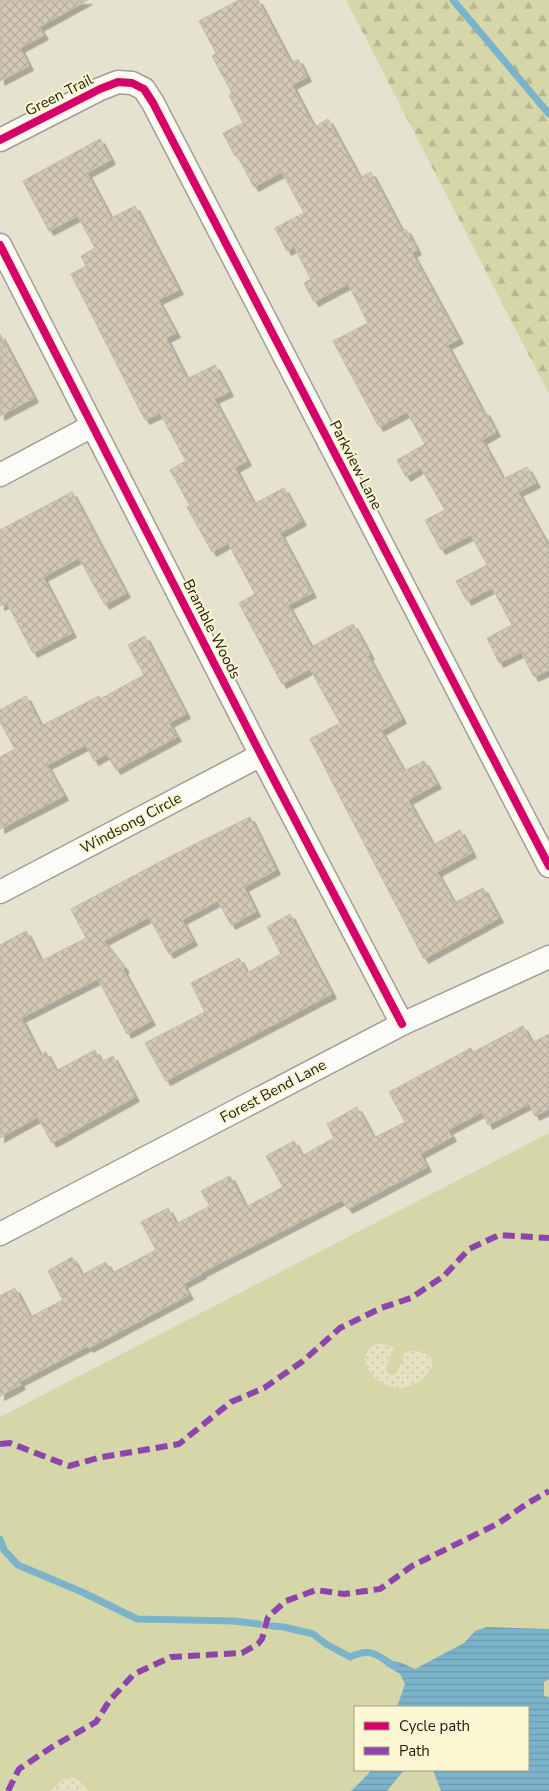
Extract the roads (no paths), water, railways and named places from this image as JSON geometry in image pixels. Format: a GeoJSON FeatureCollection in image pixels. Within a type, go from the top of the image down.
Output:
{"type":"FeatureCollection","features":[{"type":"Feature","properties":{"kind":"street","name":"Green Trail"},"geometry":{"type":"LineString","coordinates":[[0,140],[100,89],[118,82],[132,82]]}},
{"type":"Feature","properties":{"kind":"street","name":"Parkview Lane"},"geometry":{"type":"LineString","coordinates":[[132,82],[144,89],[153,103],[549,866]]}},
{"type":"Feature","properties":{"kind":"street","name":"Bramble Woods"},"geometry":{"type":"LineString","coordinates":[[0,245],[261,755],[402,1024]]}},
{"type":"Feature","properties":{"kind":"street"},"geometry":{"type":"LineString","coordinates":[[0,475],[92,426]]}},
{"type":"Feature","properties":{"kind":"street","name":"Windsong Circle"},"geometry":{"type":"LineString","coordinates":[[0,892],[261,755]]}},
{"type":"Feature","properties":{"kind":"street","name":"Forest Bend Lane"},"geometry":{"type":"LineString","coordinates":[[0,1234],[402,1024],[549,956]]}},
{"type":"Feature","properties":{"kind":"water"},"geometry":{"type":"Polygon","coordinates":[[[487,1627],[549,1629],[549,1679],[544,1682],[544,1696],[549,1697],[549,1791],[441,1791],[433,1771],[529,1771],[529,1706],[397,1706],[405,1684],[400,1674],[385,1665],[396,1662],[415,1669],[464,1643],[475,1631],[487,1627]]]}},
{"type":"Feature","properties":{"kind":"water"},"geometry":{"type":"Polygon","coordinates":[[[370,1771],[403,1771],[387,1791],[351,1791],[370,1771]]]}},
{"type":"Feature","properties":{"kind":"waterway"},"geometry":{"type":"LineString","coordinates":[[453,0],[549,114]]}},
{"type":"Feature","properties":{"kind":"waterway"},"geometry":{"type":"LineString","coordinates":[[0,1539],[4,1550],[18,1565],[82,1592],[137,1619],[234,1621],[259,1624]]}},
{"type":"Feature","properties":{"kind":"waterway"},"geometry":{"type":"LineString","coordinates":[[272,1626],[313,1634],[326,1644],[350,1657],[364,1653],[374,1654],[396,1667]]}}]}
